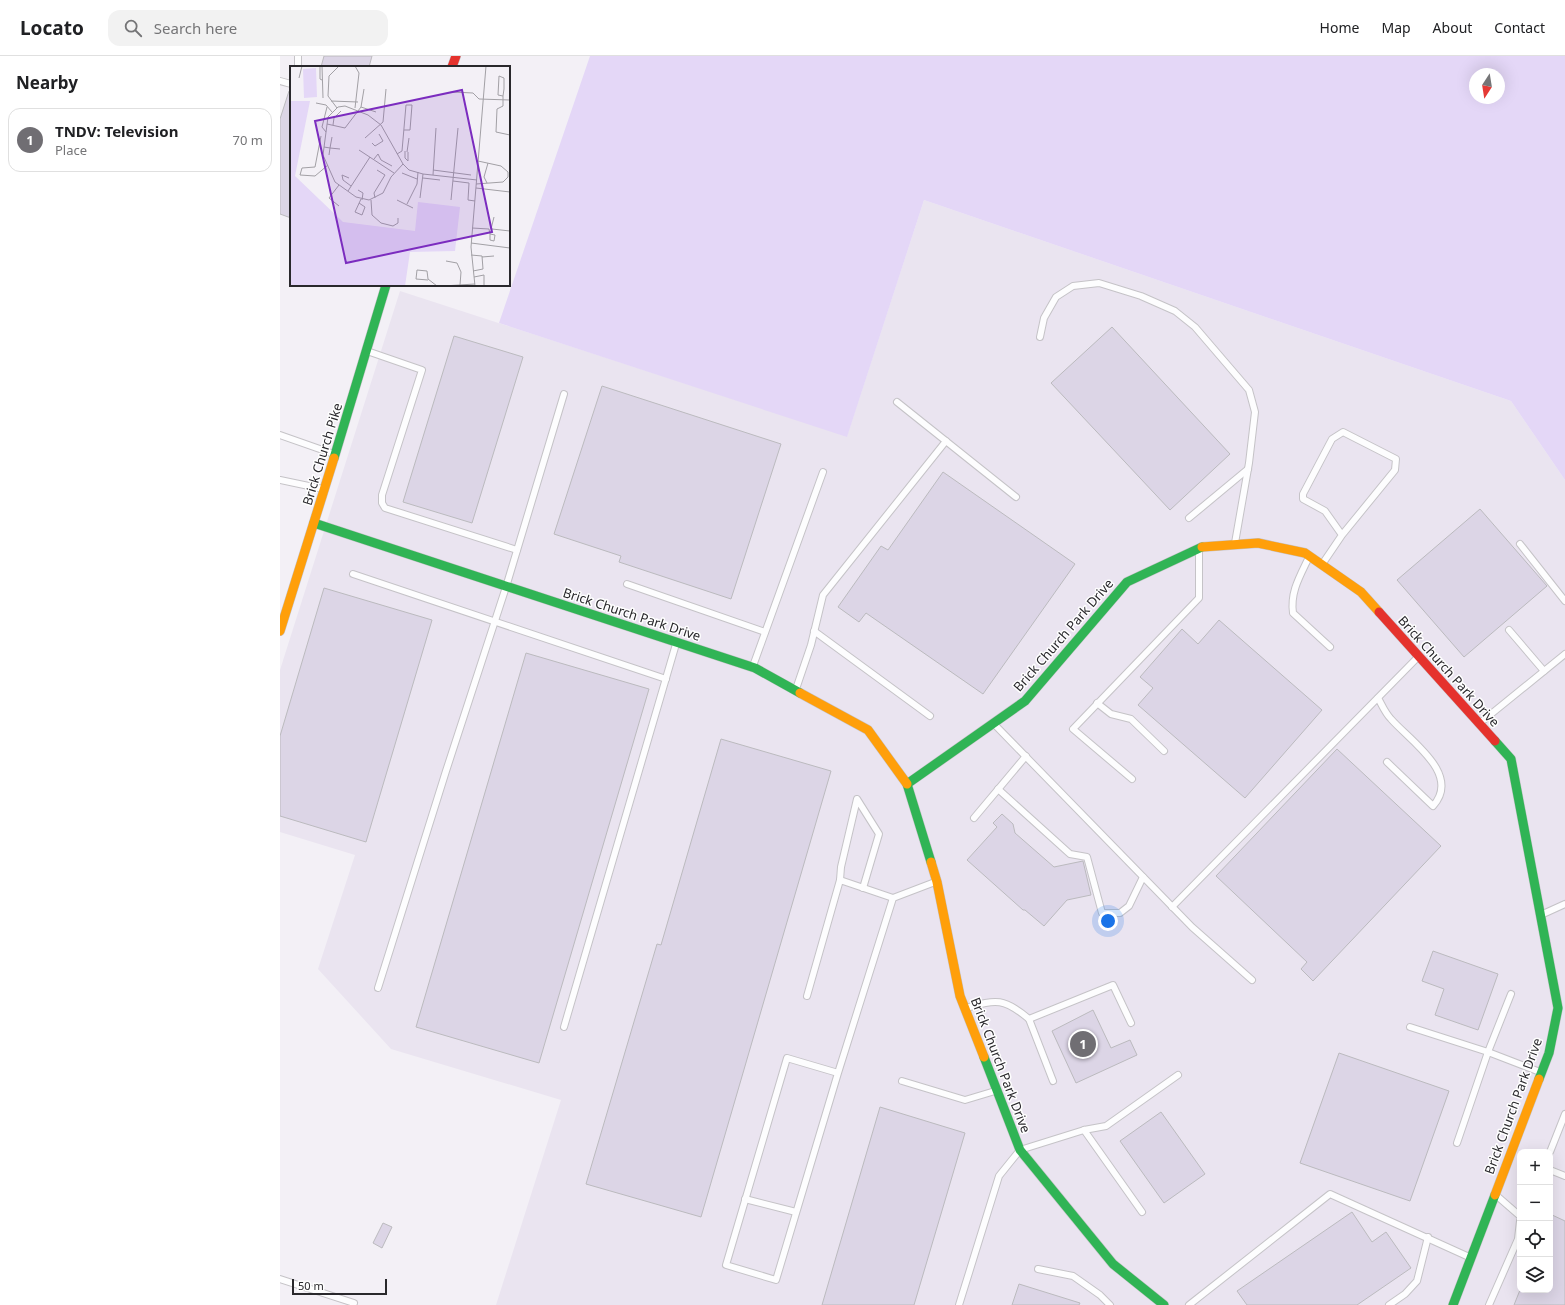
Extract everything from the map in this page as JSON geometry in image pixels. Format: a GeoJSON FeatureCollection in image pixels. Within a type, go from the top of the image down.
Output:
{"type":"FeatureCollection","features":[{"type":"Feature","properties":{"kind":"street"},"geometry":{"type":"LineString","coordinates":[[452,66],[456,56]]}},
{"type":"Feature","properties":{"kind":"street","name":"Brick Church Pike"},"geometry":{"type":"LineString","coordinates":[[280,631],[336,454],[386,286]]}},
{"type":"Feature","properties":{"kind":"street","name":"Brick Church Park Drive"},"geometry":{"type":"LineString","coordinates":[[314,523],[752,667],[868,730],[906,784],[937,882],[960,996],[1020,1150],[1114,1264],[1164,1305]]}},
{"type":"Feature","properties":{"kind":"street","name":"Brick Church Park Drive"},"geometry":{"type":"LineString","coordinates":[[906,784],[1025,701],[1127,582],[1200,547],[1258,543],[1306,552],[1361,592],[1511,759],[1558,1008],[1549,1054],[1513,1156],[1495,1195],[1453,1305]]}},
{"type":"Feature","properties":{"kind":"lane"},"geometry":{"type":"LineString","coordinates":[[280,81],[290,84]]}},
{"type":"Feature","properties":{"kind":"lane"},"geometry":{"type":"LineString","coordinates":[[1040,337],[1044,318],[1056,297],[1073,286],[1099,283],[1141,296],[1175,312],[1195,327],[1249,390],[1255,412],[1248,469],[1235,544]]}},
{"type":"Feature","properties":{"kind":"lane"},"geometry":{"type":"LineString","coordinates":[[366,351],[422,370],[382,495],[382,503],[385,508],[517,550]]}},
{"type":"Feature","properties":{"kind":"lane"},"geometry":{"type":"LineString","coordinates":[[378,988],[506,587],[564,394]]}},
{"type":"Feature","properties":{"kind":"lane"},"geometry":{"type":"LineString","coordinates":[[897,402],[1016,498]]}},
{"type":"Feature","properties":{"kind":"lane"},"geometry":{"type":"LineString","coordinates":[[1322,564],[1342,535],[1395,470],[1396,459],[1343,432],[1332,439],[1303,494],[1303,499],[1325,511],[1342,535]]}},
{"type":"Feature","properties":{"kind":"lane"},"geometry":{"type":"LineString","coordinates":[[280,435],[336,454]]}},
{"type":"Feature","properties":{"kind":"lane"},"geometry":{"type":"LineString","coordinates":[[795,690],[814,631],[823,595],[946,441]]}},
{"type":"Feature","properties":{"kind":"lane"},"geometry":{"type":"LineString","coordinates":[[1189,518],[1248,469]]}},
{"type":"Feature","properties":{"kind":"lane"},"geometry":{"type":"LineString","coordinates":[[752,667],[823,472]]}},
{"type":"Feature","properties":{"kind":"lane"},"geometry":{"type":"LineString","coordinates":[[280,480],[325,489]]}},
{"type":"Feature","properties":{"kind":"lane"},"geometry":{"type":"LineString","coordinates":[[1520,544],[1565,601]]}},
{"type":"Feature","properties":{"kind":"lane"},"geometry":{"type":"LineString","coordinates":[[1132,779],[1073,729],[1199,598],[1200,547]]}},
{"type":"Feature","properties":{"kind":"lane"},"geometry":{"type":"LineString","coordinates":[[1310,556],[1295,586],[1292,597],[1293,613],[1330,647]]}},
{"type":"Feature","properties":{"kind":"lane"},"geometry":{"type":"LineString","coordinates":[[353,574],[666,679]]}},
{"type":"Feature","properties":{"kind":"lane"},"geometry":{"type":"LineString","coordinates":[[627,584],[765,632]]}},
{"type":"Feature","properties":{"kind":"lane"},"geometry":{"type":"LineString","coordinates":[[1510,630],[1544,671]]}},
{"type":"Feature","properties":{"kind":"lane"},"geometry":{"type":"LineString","coordinates":[[814,631],[930,716]]}},
{"type":"Feature","properties":{"kind":"lane"},"geometry":{"type":"LineString","coordinates":[[564,1027],[676,642]]}},
{"type":"Feature","properties":{"kind":"lane"},"geometry":{"type":"LineString","coordinates":[[1479,724],[1565,654]]}},
{"type":"Feature","properties":{"kind":"lane"},"geometry":{"type":"LineString","coordinates":[[1172,907],[1419,656]]}},
{"type":"Feature","properties":{"kind":"lane"},"geometry":{"type":"LineString","coordinates":[[1378,698],[1389,718],[1434,762],[1440,778],[1441,789],[1433,806],[1387,762]]}},
{"type":"Feature","properties":{"kind":"lane"},"geometry":{"type":"LineString","coordinates":[[1097,703],[1111,714],[1131,719],[1164,751]]}},
{"type":"Feature","properties":{"kind":"lane"},"geometry":{"type":"LineString","coordinates":[[994,723],[1192,927],[1252,980]]}},
{"type":"Feature","properties":{"kind":"lane"},"geometry":{"type":"LineString","coordinates":[[974,818],[1026,756]]}},
{"type":"Feature","properties":{"kind":"lane"},"geometry":{"type":"LineString","coordinates":[[998,789],[1070,854],[1087,856],[1102,913],[1120,914],[1129,906],[1143,878]]}},
{"type":"Feature","properties":{"kind":"lane"},"geometry":{"type":"LineString","coordinates":[[807,996],[840,880],[841,867],[857,799],[879,834],[862,888]]}},
{"type":"Feature","properties":{"kind":"lane"},"geometry":{"type":"LineString","coordinates":[[840,880],[892,898],[937,882]]}},
{"type":"Feature","properties":{"kind":"lane"},"geometry":{"type":"LineString","coordinates":[[838,1073],[787,1058],[726,1264],[776,1280],[892,898]]}},
{"type":"Feature","properties":{"kind":"lane"},"geometry":{"type":"LineString","coordinates":[[1541,915],[1565,904]]}},
{"type":"Feature","properties":{"kind":"lane"},"geometry":{"type":"LineString","coordinates":[[1029,1019],[1113,985],[1131,1023]]}},
{"type":"Feature","properties":{"kind":"lane"},"geometry":{"type":"LineString","coordinates":[[1457,1143],[1488,1052],[1510,994]]}},
{"type":"Feature","properties":{"kind":"lane"},"geometry":{"type":"LineString","coordinates":[[964,1008],[987,1002],[999,1002],[1008,1004],[1029,1019],[1053,1081]]}},
{"type":"Feature","properties":{"kind":"lane"},"geometry":{"type":"LineString","coordinates":[[1410,1027],[1488,1052],[1542,1072]]}},
{"type":"Feature","properties":{"kind":"lane"},"geometry":{"type":"LineString","coordinates":[[959,1305],[999,1176],[1020,1150],[1084,1130],[1106,1126],[1178,1075]]}},
{"type":"Feature","properties":{"kind":"lane"},"geometry":{"type":"LineString","coordinates":[[902,1082],[965,1100],[996,1091]]}},
{"type":"Feature","properties":{"kind":"lane"},"geometry":{"type":"LineString","coordinates":[[1551,1149],[1565,1114]]}},
{"type":"Feature","properties":{"kind":"lane"},"geometry":{"type":"LineString","coordinates":[[1084,1130],[1142,1212]]}},
{"type":"Feature","properties":{"kind":"lane"},"geometry":{"type":"LineString","coordinates":[[1553,1171],[1565,1176]]}},
{"type":"Feature","properties":{"kind":"lane"},"geometry":{"type":"LineString","coordinates":[[1189,1305],[1330,1194],[1471,1257]]}},
{"type":"Feature","properties":{"kind":"lane"},"geometry":{"type":"LineString","coordinates":[[1495,1195],[1517,1213]]}},
{"type":"Feature","properties":{"kind":"lane"},"geometry":{"type":"LineString","coordinates":[[745,1199],[796,1212]]}},
{"type":"Feature","properties":{"kind":"lane"},"geometry":{"type":"LineString","coordinates":[[1389,1305],[1405,1294],[1417,1281],[1428,1237]]}},
{"type":"Feature","properties":{"kind":"lane"},"geometry":{"type":"LineString","coordinates":[[1489,1305],[1517,1241]]}},
{"type":"Feature","properties":{"kind":"lane"},"geometry":{"type":"LineString","coordinates":[[1038,1269],[1073,1276],[1100,1295],[1110,1305]]}},
{"type":"Feature","properties":{"kind":"lane"},"geometry":{"type":"LineString","coordinates":[[280,1279],[354,1302]]}},
{"type":"Feature","properties":{"kind":"shaded area"},"geometry":{"type":"Polygon","coordinates":[[[590,56],[1565,56],[1565,480],[1511,401],[924,200],[847,437],[499,323],[590,56]]]}},
{"type":"Feature","properties":{"kind":"shaded area"},"geometry":{"type":"Polygon","coordinates":[[[924,200],[1511,401],[1565,480],[1565,1305],[496,1305],[561,1100],[391,1049],[318,969],[355,855],[280,832],[280,670],[400,291],[847,436],[924,200]]]}},
{"type":"Feature","properties":{"kind":"building"},"geometry":{"type":"Polygon","coordinates":[[[324,56],[372,56],[369,66],[321,66],[324,56]]]}},
{"type":"Feature","properties":{"kind":"building"},"geometry":{"type":"Polygon","coordinates":[[[290,91],[290,218],[280,214],[280,119],[290,91]]]}},
{"type":"Feature","properties":{"kind":"building"},"geometry":{"type":"Polygon","coordinates":[[[1112,327],[1230,454],[1170,510],[1051,383],[1112,327]]]}},
{"type":"Feature","properties":{"kind":"building"},"geometry":{"type":"Polygon","coordinates":[[[454,336],[523,357],[472,523],[403,502],[454,336]]]}},
{"type":"Feature","properties":{"kind":"building"},"geometry":{"type":"Polygon","coordinates":[[[602,386],[781,444],[731,599],[619,562],[621,556],[554,534],[602,386]]]}},
{"type":"Feature","properties":{"kind":"building"},"geometry":{"type":"Polygon","coordinates":[[[943,472],[1075,564],[983,694],[866,613],[859,622],[838,607],[881,546],[888,550],[943,472]]]}},
{"type":"Feature","properties":{"kind":"building"},"geometry":{"type":"Polygon","coordinates":[[[1480,509],[1547,586],[1464,657],[1397,580],[1480,509]]]}},
{"type":"Feature","properties":{"kind":"building"},"geometry":{"type":"Polygon","coordinates":[[[324,588],[432,620],[366,842],[280,816],[280,736],[324,588]]]}},
{"type":"Feature","properties":{"kind":"building"},"geometry":{"type":"Polygon","coordinates":[[[1219,620],[1322,710],[1245,798],[1138,705],[1153,688],[1140,677],[1182,629],[1198,644],[1219,620]]]}},
{"type":"Feature","properties":{"kind":"building"},"geometry":{"type":"Polygon","coordinates":[[[526,653],[649,689],[539,1063],[416,1027],[526,653]]]}},
{"type":"Feature","properties":{"kind":"building"},"geometry":{"type":"Polygon","coordinates":[[[721,739],[831,771],[701,1217],[586,1184],[657,944],[661,945],[721,739]]]}},
{"type":"Feature","properties":{"kind":"building"},"geometry":{"type":"Polygon","coordinates":[[[1337,749],[1441,846],[1313,981],[1301,969],[1307,962],[1216,876],[1337,749]]]}},
{"type":"Feature","properties":{"kind":"building"},"geometry":{"type":"Polygon","coordinates":[[[1002,814],[1013,824],[1015,833],[1054,867],[1083,861],[1091,895],[1067,900],[1044,926],[1025,910],[1023,910],[967,860],[997,827],[993,823],[1002,814]]]}},
{"type":"Feature","properties":{"kind":"building"},"geometry":{"type":"Polygon","coordinates":[[[1433,951],[1498,974],[1478,1030],[1435,1015],[1444,989],[1422,981],[1433,951]]]}},
{"type":"Feature","properties":{"kind":"building"},"geometry":{"type":"Polygon","coordinates":[[[1093,1010],[1111,1048],[1130,1040],[1137,1055],[1076,1083],[1052,1031],[1093,1010]]]}},
{"type":"Feature","properties":{"kind":"building"},"geometry":{"type":"Polygon","coordinates":[[[1339,1053],[1449,1091],[1410,1201],[1300,1163],[1339,1053]]]}},
{"type":"Feature","properties":{"kind":"building"},"geometry":{"type":"Polygon","coordinates":[[[880,1107],[965,1133],[914,1305],[822,1305],[880,1107]]]}},
{"type":"Feature","properties":{"kind":"building"},"geometry":{"type":"Polygon","coordinates":[[[1161,1112],[1205,1174],[1164,1203],[1120,1141],[1161,1112]]]}},
{"type":"Feature","properties":{"kind":"building"},"geometry":{"type":"Polygon","coordinates":[[[1352,1212],[1372,1242],[1386,1232],[1411,1268],[1357,1305],[1247,1305],[1237,1291],[1352,1212]]]}},
{"type":"Feature","properties":{"kind":"building"},"geometry":{"type":"Polygon","coordinates":[[[1553,1215],[1565,1221],[1565,1305],[1514,1305],[1519,1293],[1553,1293],[1553,1215]]]}},
{"type":"Feature","properties":{"kind":"building"},"geometry":{"type":"Polygon","coordinates":[[[383,1223],[392,1227],[382,1248],[373,1243],[383,1223]]]}},
{"type":"Feature","properties":{"kind":"building"},"geometry":{"type":"Polygon","coordinates":[[[1019,1284],[1080,1303],[1079,1305],[1012,1305],[1019,1284]]]}},
{"type":"Feature","properties":{"kind":"traffic: fast"},"geometry":{"type":"LineString","coordinates":[[334,458],[386,286]]}},
{"type":"Feature","properties":{"kind":"traffic: fast"},"geometry":{"type":"LineString","coordinates":[[314,523],[755,668],[800,693]]}},
{"type":"Feature","properties":{"kind":"traffic: fast"},"geometry":{"type":"LineString","coordinates":[[931,862],[907,784],[1025,701],[1127,582],[1202,547]]}},
{"type":"Feature","properties":{"kind":"traffic: fast"},"geometry":{"type":"LineString","coordinates":[[1495,741],[1511,759],[1558,1008],[1549,1053],[1539,1079]]}},
{"type":"Feature","properties":{"kind":"traffic: fast"},"geometry":{"type":"LineString","coordinates":[[984,1057],[1020,1150],[1113,1264],[1164,1305]]}},
{"type":"Feature","properties":{"kind":"traffic: fast"},"geometry":{"type":"LineString","coordinates":[[1453,1305],[1495,1195]]}},
{"type":"Feature","properties":{"kind":"traffic: slow"},"geometry":{"type":"LineString","coordinates":[[280,631],[334,458]]}},
{"type":"Feature","properties":{"kind":"traffic: slow"},"geometry":{"type":"LineString","coordinates":[[1202,547],[1258,543],[1305,553],[1361,592],[1379,612]]}},
{"type":"Feature","properties":{"kind":"traffic: slow"},"geometry":{"type":"LineString","coordinates":[[800,693],[868,730],[907,784]]}},
{"type":"Feature","properties":{"kind":"traffic: slow"},"geometry":{"type":"LineString","coordinates":[[931,862],[937,882],[960,996],[984,1057]]}},
{"type":"Feature","properties":{"kind":"traffic: slow"},"geometry":{"type":"LineString","coordinates":[[1495,1195],[1539,1079]]}},
{"type":"Feature","properties":{"kind":"traffic: jam"},"geometry":{"type":"LineString","coordinates":[[452,66],[456,56]]}},
{"type":"Feature","properties":{"kind":"traffic: jam"},"geometry":{"type":"LineString","coordinates":[[1379,612],[1495,741]]}},
{"type":"Feature","properties":{"kind":"place","name":"TNDV: Television"},"geometry":{"type":"Point","coordinates":[1083,1044]}}]}
